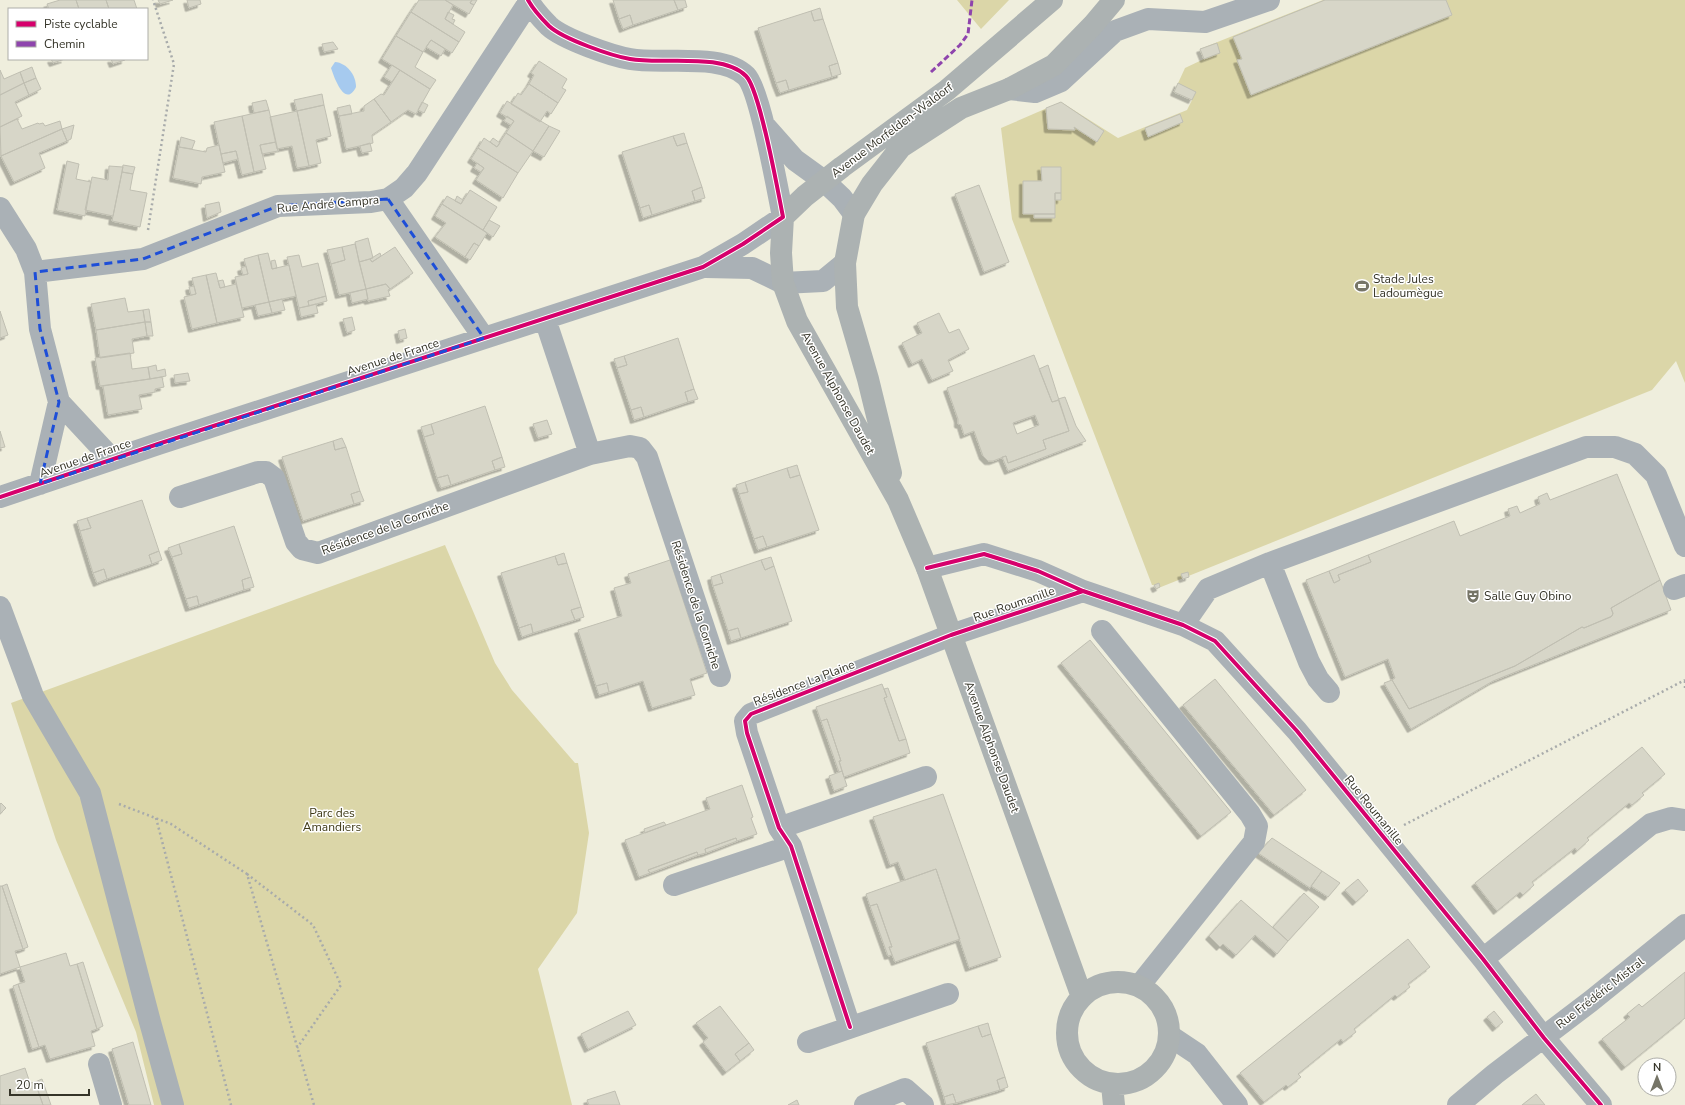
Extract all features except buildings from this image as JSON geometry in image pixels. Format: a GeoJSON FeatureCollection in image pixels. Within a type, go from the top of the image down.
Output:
{"type":"FeatureCollection","features":[{"type":"Feature","properties":{"kind":"main road","name":"Avenue Morfelden-Waldorf"},"geometry":{"type":"LineString","coordinates":[[783,217],[805,196],[824,181],[946,90],[1052,0]]}},
{"type":"Feature","properties":{"kind":"main road","name":"Avenue Morfelden-Waldorf"},"geometry":{"type":"LineString","coordinates":[[845,263],[854,214],[872,184],[901,147],[961,108],[1009,89],[1054,65],[1117,0]]}},
{"type":"Feature","properties":{"kind":"main road"},"geometry":{"type":"LineString","coordinates":[[783,217],[781,253],[783,284]]}},
{"type":"Feature","properties":{"kind":"main road","name":"Avenue Alphonse Daudet"},"geometry":{"type":"LineString","coordinates":[[845,263],[847,307],[868,379],[898,500]]}},
{"type":"Feature","properties":{"kind":"main road","name":"Avenue Alphonse Daudet"},"geometry":{"type":"LineString","coordinates":[[783,284],[798,321],[898,500],[927,568],[1082,997]]}},
{"type":"Feature","properties":{"kind":"main road"},"geometry":{"type":"LineString","coordinates":[[1109,982],[1124,982],[1139,986],[1152,995],[1163,1007],[1168,1021],[1170,1036],[1166,1053],[1158,1067],[1145,1078],[1129,1084],[1113,1095],[1098,1081],[1086,1074],[1076,1063],[1069,1050],[1067,1036],[1068,1022],[1073,1008],[1082,997],[1094,988],[1109,982]]}},
{"type":"Feature","properties":{"kind":"street"},"geometry":{"type":"LineString","coordinates":[[1115,32],[1117,0]]}},
{"type":"Feature","properties":{"kind":"street"},"geometry":{"type":"LineString","coordinates":[[1009,89],[1035,92],[1062,81],[1115,32],[1148,19],[1206,22],[1269,0]]}},
{"type":"Feature","properties":{"kind":"street","name":"Rue André Campra"},"geometry":{"type":"LineString","coordinates":[[35,272],[143,259],[278,206],[371,202],[388,199],[404,188],[417,173],[529,1]]}},
{"type":"Feature","properties":{"kind":"street"},"geometry":{"type":"LineString","coordinates":[[529,1],[550,27],[564,36],[606,52],[631,60],[720,63],[736,69],[747,77],[753,89],[763,124],[783,217]]}},
{"type":"Feature","properties":{"kind":"street"},"geometry":{"type":"LineString","coordinates":[[763,124],[795,160],[824,181],[842,198],[854,214]]}},
{"type":"Feature","properties":{"kind":"street"},"geometry":{"type":"LineString","coordinates":[[388,199],[484,338]]}},
{"type":"Feature","properties":{"kind":"street"},"geometry":{"type":"LineString","coordinates":[[0,208],[26,249],[35,272],[40,330],[59,402],[40,484]]}},
{"type":"Feature","properties":{"kind":"street","name":"Avenue de France"},"geometry":{"type":"LineString","coordinates":[[0,497],[112,459],[703,267],[783,217]]}},
{"type":"Feature","properties":{"kind":"street"},"geometry":{"type":"LineString","coordinates":[[783,284],[823,281],[845,263]]}},
{"type":"Feature","properties":{"kind":"street","name":"Avenue de France"},"geometry":{"type":"LineString","coordinates":[[703,267],[752,268],[783,284]]}},
{"type":"Feature","properties":{"kind":"street"},"geometry":{"type":"LineString","coordinates":[[545,319],[590,454]]}},
{"type":"Feature","properties":{"kind":"street"},"geometry":{"type":"LineString","coordinates":[[59,402],[112,459]]}},
{"type":"Feature","properties":{"kind":"street","name":"Résidence de la Corniche"},"geometry":{"type":"LineString","coordinates":[[180,497],[258,472],[266,472],[274,478],[296,542],[302,550],[318,553],[590,454],[630,446],[640,448],[647,458],[720,676]]}},
{"type":"Feature","properties":{"kind":"street"},"geometry":{"type":"LineString","coordinates":[[1183,625],[1208,589],[1270,563],[1586,447],[1615,447],[1635,454],[1656,475],[1685,546]]}},
{"type":"Feature","properties":{"kind":"street","name":"Rue Roumanille"},"geometry":{"type":"LineString","coordinates":[[927,568],[984,554],[1038,571],[1083,591],[1183,625],[1215,641],[1297,731],[1483,959],[1544,1038],[1601,1105]]}},
{"type":"Feature","properties":{"kind":"street"},"geometry":{"type":"LineString","coordinates":[[1270,563],[1309,662],[1318,679],[1329,692]]}},
{"type":"Feature","properties":{"kind":"street","name":"Rue Roumanille"},"geometry":{"type":"LineString","coordinates":[[951,635],[1083,591]]}},
{"type":"Feature","properties":{"kind":"street"},"geometry":{"type":"LineString","coordinates":[[0,607],[33,696],[90,793],[150,1022],[174,1105]]}},
{"type":"Feature","properties":{"kind":"street"},"geometry":{"type":"LineString","coordinates":[[1102,631],[1250,814],[1257,826],[1254,842],[1139,986]]}},
{"type":"Feature","properties":{"kind":"street","name":"Résidence La Plaine"},"geometry":{"type":"LineString","coordinates":[[850,1027],[791,846],[779,828],[747,733],[745,721],[751,714],[951,635]]}},
{"type":"Feature","properties":{"kind":"street"},"geometry":{"type":"LineString","coordinates":[[779,828],[926,777]]}},
{"type":"Feature","properties":{"kind":"street"},"geometry":{"type":"LineString","coordinates":[[1483,959],[1651,824],[1671,818],[1685,820]]}},
{"type":"Feature","properties":{"kind":"street"},"geometry":{"type":"LineString","coordinates":[[674,885],[791,846]]}},
{"type":"Feature","properties":{"kind":"street","name":"Rue Frédéric Mistral"},"geometry":{"type":"LineString","coordinates":[[1458,1105],[1495,1074],[1544,1038],[1685,925]]}},
{"type":"Feature","properties":{"kind":"street"},"geometry":{"type":"LineString","coordinates":[[808,1042],[948,994]]}},
{"type":"Feature","properties":{"kind":"street"},"geometry":{"type":"LineString","coordinates":[[1170,1036],[1197,1054],[1237,1105]]}},
{"type":"Feature","properties":{"kind":"street"},"geometry":{"type":"LineString","coordinates":[[99,1064],[112,1105]]}},
{"type":"Feature","properties":{"kind":"street"},"geometry":{"type":"LineString","coordinates":[[865,1105],[905,1089],[923,1105]]}},
{"type":"Feature","properties":{"kind":"path"},"geometry":{"type":"LineString","coordinates":[[143,259],[174,64],[153,0]]}},
{"type":"Feature","properties":{"kind":"path"},"geometry":{"type":"LineString","coordinates":[[1382,836],[1685,680],[1685,688]]}},
{"type":"Feature","properties":{"kind":"path"},"geometry":{"type":"LineString","coordinates":[[90,793],[171,824],[247,874],[313,925],[341,985],[297,1048]]}},
{"type":"Feature","properties":{"kind":"path"},"geometry":{"type":"LineString","coordinates":[[155,818],[231,1105]]}},
{"type":"Feature","properties":{"kind":"path"},"geometry":{"type":"LineString","coordinates":[[247,874],[314,1105]]}},
{"type":"Feature","properties":{"kind":"highlighted area"},"geometry":{"type":"Polygon","coordinates":[[[388,199],[484,338],[40,484],[59,402],[40,329],[35,272],[143,259],[278,206],[388,199]]]}},
{"type":"Feature","properties":{"kind":"green space"},"geometry":{"type":"Polygon","coordinates":[[[957,0],[1009,0],[981,29],[957,0]]]}},
{"type":"Feature","properties":{"kind":"green space","name":"Stade Jules Ladoumègue"},"geometry":{"type":"Polygon","coordinates":[[[1323,0],[1685,0],[1685,383],[1676,361],[1652,390],[1156,589],[1154,585],[1152,585],[1012,219],[1001,128],[1061,102],[1118,138],[1187,110],[1192,100],[1174,92],[1185,68],[1204,59],[1200,49],[1323,0]]]}},
{"type":"Feature","properties":{"kind":"green space","name":"Parc des Amandiers"},"geometry":{"type":"Polygon","coordinates":[[[445,545],[495,663],[512,690],[575,763],[578,763],[589,833],[577,913],[538,969],[572,1105],[154,1105],[136,1032],[56,840],[11,703],[445,545]]]}},
{"type":"Feature","properties":{"kind":"water"},"geometry":{"type":"Polygon","coordinates":[[[335,62],[347,67],[353,74],[356,87],[352,93],[348,95],[340,89],[337,84],[331,68],[335,62]]]}},
{"type":"Feature","properties":{"kind":"marked path"},"geometry":{"type":"LineString","coordinates":[[931,72],[960,45],[968,34],[972,0]]}},
{"type":"Feature","properties":{"kind":"cycle path"},"geometry":{"type":"LineString","coordinates":[[0,497],[158,444],[703,267],[743,244],[783,217],[763,120],[757,100],[746,76],[735,69],[722,64],[691,61],[630,59],[600,51],[556,31],[549,26],[532,7],[528,0]]}},
{"type":"Feature","properties":{"kind":"cycle path"},"geometry":{"type":"LineString","coordinates":[[927,568],[984,554],[1038,571],[1083,591],[1183,625],[1215,641],[1297,731],[1483,959],[1544,1038],[1601,1105]]}},
{"type":"Feature","properties":{"kind":"cycle path"},"geometry":{"type":"LineString","coordinates":[[850,1027],[791,846],[779,828],[747,733],[745,721],[751,714],[951,635],[1083,591]]}},
{"type":"Feature","properties":{"kind":"place","name":"Stade Jules Ladoumègue"},"geometry":{"type":"Point","coordinates":[1362,286]}},
{"type":"Feature","properties":{"kind":"place","name":"Salle Guy Obino"},"geometry":{"type":"Point","coordinates":[1473,596]}}]}
